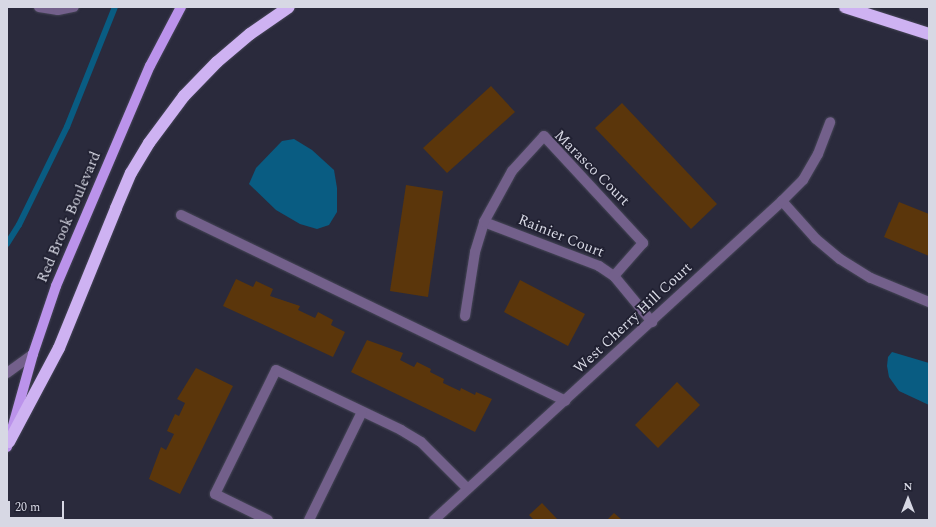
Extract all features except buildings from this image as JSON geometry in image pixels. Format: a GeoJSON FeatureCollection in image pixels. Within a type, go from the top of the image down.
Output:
{"type":"FeatureCollection","features":[{"type":"Feature","properties":{"kind":"highway"},"geometry":{"type":"LineString","coordinates":[[8,445],[59,348],[119,201],[149,143],[184,96],[217,62],[250,34],[289,7]]}},
{"type":"Feature","properties":{"kind":"highway"},"geometry":{"type":"LineString","coordinates":[[845,7],[929,34]]}},
{"type":"Feature","properties":{"kind":"main road","name":"Red Brook Boulevard"},"geometry":{"type":"LineString","coordinates":[[8,445],[33,354],[56,286],[83,218],[150,66],[181,7]]}},
{"type":"Feature","properties":{"kind":"street"},"geometry":{"type":"LineString","coordinates":[[39,7],[58,10],[74,7]]}},
{"type":"Feature","properties":{"kind":"street","name":"West Cherry Hill Court"},"geometry":{"type":"LineString","coordinates":[[434,520],[467,488],[652,322],[782,201],[802,180],[818,154],[830,122]]}},
{"type":"Feature","properties":{"kind":"street","name":"Marasco Court"},"geometry":{"type":"LineString","coordinates":[[464,316],[475,252],[484,222],[512,171],[544,136],[643,243],[614,276]]}},
{"type":"Feature","properties":{"kind":"street"},"geometry":{"type":"LineString","coordinates":[[782,201],[816,239],[840,259],[871,278],[929,302]]}},
{"type":"Feature","properties":{"kind":"street"},"geometry":{"type":"LineString","coordinates":[[181,215],[565,401]]}},
{"type":"Feature","properties":{"kind":"street","name":"Rainier Court"},"geometry":{"type":"LineString","coordinates":[[484,222],[574,255],[614,276],[652,322]]}},
{"type":"Feature","properties":{"kind":"street"},"geometry":{"type":"LineString","coordinates":[[7,373],[33,354]]}},
{"type":"Feature","properties":{"kind":"street"},"geometry":{"type":"LineString","coordinates":[[268,520],[215,494],[276,370],[421,442],[467,488]]}},
{"type":"Feature","properties":{"kind":"street"},"geometry":{"type":"LineString","coordinates":[[309,520],[362,412]]}},
{"type":"Feature","properties":{"kind":"water"},"geometry":{"type":"Polygon","coordinates":[[[294,139],[312,150],[334,170],[337,188],[337,212],[329,225],[317,229],[300,224],[276,210],[249,184],[256,168],[282,141],[294,139]]]}},
{"type":"Feature","properties":{"kind":"water"},"geometry":{"type":"Polygon","coordinates":[[[892,352],[929,363],[929,405],[899,391],[889,377],[887,366],[888,357],[892,352]]]}},
{"type":"Feature","properties":{"kind":"waterway"},"geometry":{"type":"LineString","coordinates":[[7,244],[19,225],[67,127],[115,7]]}}]}
